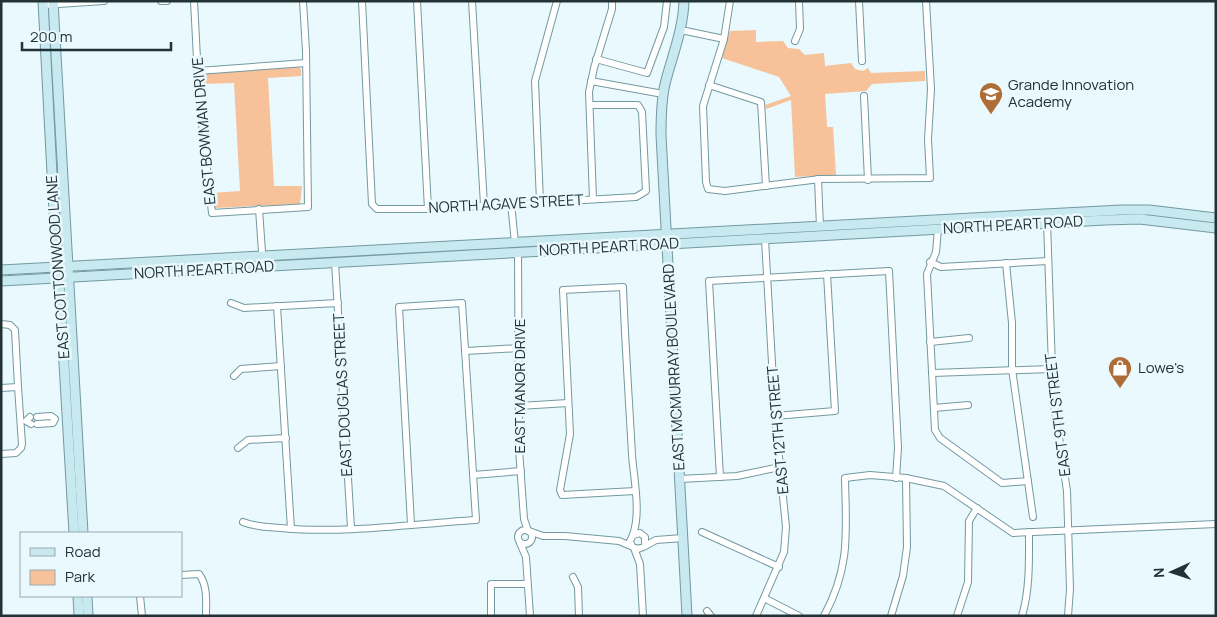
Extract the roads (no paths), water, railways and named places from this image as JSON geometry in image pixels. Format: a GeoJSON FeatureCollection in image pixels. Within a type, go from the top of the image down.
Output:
{"type":"FeatureCollection","features":[{"type":"Feature","properties":{"kind":"street"},"geometry":{"type":"LineString","coordinates":[[43,3],[104,1]]}},
{"type":"Feature","properties":{"kind":"street"},"geometry":{"type":"LineString","coordinates":[[161,1],[167,1]]}},
{"type":"Feature","properties":{"kind":"street","name":"EAST BOWMAN DRIVE"},"geometry":{"type":"LineString","coordinates":[[194,1],[198,70],[212,213],[259,209]]}},
{"type":"Feature","properties":{"kind":"street"},"geometry":{"type":"LineString","coordinates":[[263,266],[259,209],[308,207],[306,62],[303,1]]}},
{"type":"Feature","properties":{"kind":"street","name":"NORTH AGAVE STREET"},"geometry":{"type":"LineString","coordinates":[[362,1],[372,204],[377,209],[428,209],[636,197],[646,191],[642,112],[638,105],[590,105]]}},
{"type":"Feature","properties":{"kind":"street"},"geometry":{"type":"LineString","coordinates":[[417,1],[428,209]]}},
{"type":"Feature","properties":{"kind":"street"},"geometry":{"type":"LineString","coordinates":[[472,1],[484,205]]}},
{"type":"Feature","properties":{"kind":"street"},"geometry":{"type":"LineString","coordinates":[[540,202],[535,82],[557,1]]}},
{"type":"Feature","properties":{"kind":"street"},"geometry":{"type":"LineString","coordinates":[[593,199],[591,82],[596,59],[612,9],[612,1]]}},
{"type":"Feature","properties":{"kind":"street"},"geometry":{"type":"LineString","coordinates":[[596,59],[647,73],[664,28],[667,1]]}},
{"type":"Feature","properties":{"kind":"street","name":"EAST MCMURRAY BOULEVARD"},"geometry":{"type":"LineString","coordinates":[[684,1],[681,30],[663,94],[660,135],[687,616]]}},
{"type":"Feature","properties":{"kind":"street"},"geometry":{"type":"LineString","coordinates":[[730,1],[724,39],[703,106],[708,189],[725,191],[818,179],[930,178],[928,140],[931,88],[926,1]]}},
{"type":"Feature","properties":{"kind":"street"},"geometry":{"type":"LineString","coordinates":[[796,41],[800,29],[799,1]]}},
{"type":"Feature","properties":{"kind":"street"},"geometry":{"type":"LineString","coordinates":[[859,1],[862,61]]}},
{"type":"Feature","properties":{"kind":"street","name":"EAST COTTONWOOD LANE"},"geometry":{"type":"LineString","coordinates":[[43,3],[58,266],[64,278],[83,532]]}},
{"type":"Feature","properties":{"kind":"street","name":"EAST COTTONWOOD LANE"},"geometry":{"type":"LineString","coordinates":[[53,3],[68,265],[64,278],[68,419],[74,532]]}},
{"type":"Feature","properties":{"kind":"street"},"geometry":{"type":"LineString","coordinates":[[681,30],[724,39]]}},
{"type":"Feature","properties":{"kind":"street"},"geometry":{"type":"LineString","coordinates":[[198,70],[306,62]]}},
{"type":"Feature","properties":{"kind":"street"},"geometry":{"type":"LineString","coordinates":[[591,82],[663,94]]}},
{"type":"Feature","properties":{"kind":"street"},"geometry":{"type":"LineString","coordinates":[[709,85],[761,102],[766,186]]}},
{"type":"Feature","properties":{"kind":"street"},"geometry":{"type":"LineString","coordinates":[[864,96],[868,180]]}},
{"type":"Feature","properties":{"kind":"street"},"geometry":{"type":"LineString","coordinates":[[818,179],[820,227]]}},
{"type":"Feature","properties":{"kind":"street"},"geometry":{"type":"LineString","coordinates":[[511,203],[515,243]]}},
{"type":"Feature","properties":{"kind":"street","name":"NORTH PEART ROAD"},"geometry":{"type":"LineString","coordinates":[[1,270],[515,243],[667,239],[765,239],[938,229],[1148,210],[1216,218]]}},
{"type":"Feature","properties":{"kind":"street","name":"NORTH PEART ROAD"},"geometry":{"type":"LineString","coordinates":[[1,281],[518,252],[820,227],[1047,218],[1140,219],[1216,228]]}},
{"type":"Feature","properties":{"kind":"street","name":"EAST 9TH STREET"},"geometry":{"type":"LineString","coordinates":[[1047,218],[1051,369],[1053,396],[1067,491],[1069,532],[1068,616]]}},
{"type":"Feature","properties":{"kind":"street"},"geometry":{"type":"LineString","coordinates":[[938,229],[936,252],[930,262],[927,274],[935,430],[940,438],[1002,484],[1028,481]]}},
{"type":"Feature","properties":{"kind":"street","name":"EAST 12TH STREET"},"geometry":{"type":"LineString","coordinates":[[756,616],[784,552],[786,527],[775,416],[765,239]]}},
{"type":"Feature","properties":{"kind":"street","name":"EAST MANOR DRIVE"},"geometry":{"type":"LineString","coordinates":[[518,252],[521,471],[524,519],[529,531]]}},
{"type":"Feature","properties":{"kind":"street"},"geometry":{"type":"LineString","coordinates":[[930,262],[941,267],[1048,261]]}},
{"type":"Feature","properties":{"kind":"street","name":"EAST DOUGLAS STREET"},"geometry":{"type":"LineString","coordinates":[[335,262],[351,528]]}},
{"type":"Feature","properties":{"kind":"street"},"geometry":{"type":"LineString","coordinates":[[1006,263],[1012,323],[1012,371],[1033,517]]}},
{"type":"Feature","properties":{"kind":"street"},"geometry":{"type":"LineString","coordinates":[[720,477],[709,281],[889,271],[898,448],[896,478]]}},
{"type":"Feature","properties":{"kind":"street"},"geometry":{"type":"LineString","coordinates":[[775,416],[835,410],[827,274]]}},
{"type":"Feature","properties":{"kind":"street"},"geometry":{"type":"LineString","coordinates":[[635,491],[562,495],[560,490],[570,434],[563,290],[622,287],[635,491],[636,522],[632,536],[633,547],[640,564]]}},
{"type":"Feature","properties":{"kind":"street"},"geometry":{"type":"LineString","coordinates":[[231,303],[244,308],[338,304]]}},
{"type":"Feature","properties":{"kind":"street"},"geometry":{"type":"LineString","coordinates":[[243,522],[252,526],[292,529],[351,528],[476,520],[462,303],[399,307],[411,524]]}},
{"type":"Feature","properties":{"kind":"street"},"geometry":{"type":"LineString","coordinates":[[277,306],[292,529]]}},
{"type":"Feature","properties":{"kind":"street"},"geometry":{"type":"LineString","coordinates":[[1,324],[10,324],[14,330],[18,387],[33,421],[21,448],[16,453],[1,454]]}},
{"type":"Feature","properties":{"kind":"street"},"geometry":{"type":"LineString","coordinates":[[930,342],[969,338]]}},
{"type":"Feature","properties":{"kind":"street"},"geometry":{"type":"LineString","coordinates":[[465,351],[520,348]]}},
{"type":"Feature","properties":{"kind":"street"},"geometry":{"type":"LineString","coordinates":[[234,376],[241,369],[281,366]]}},
{"type":"Feature","properties":{"kind":"street"},"geometry":{"type":"LineString","coordinates":[[932,373],[1051,369]]}},
{"type":"Feature","properties":{"kind":"street"},"geometry":{"type":"LineString","coordinates":[[1,388],[18,387]]}},
{"type":"Feature","properties":{"kind":"street"},"geometry":{"type":"LineString","coordinates":[[519,406],[568,403]]}},
{"type":"Feature","properties":{"kind":"street"},"geometry":{"type":"LineString","coordinates":[[934,408],[968,405]]}},
{"type":"Feature","properties":{"kind":"street"},"geometry":{"type":"LineString","coordinates":[[33,421],[53,423],[55,419],[68,419]]}},
{"type":"Feature","properties":{"kind":"street"},"geometry":{"type":"LineString","coordinates":[[238,448],[248,440],[286,438]]}},
{"type":"Feature","properties":{"kind":"street"},"geometry":{"type":"LineString","coordinates":[[680,479],[720,477],[780,467]]}},
{"type":"Feature","properties":{"kind":"street"},"geometry":{"type":"LineString","coordinates":[[473,475],[521,471]]}},
{"type":"Feature","properties":{"kind":"street"},"geometry":{"type":"LineString","coordinates":[[824,616],[834,599],[846,558],[844,478],[870,475],[906,478],[944,486],[1013,533],[1216,524]]}},
{"type":"Feature","properties":{"kind":"street"},"geometry":{"type":"LineString","coordinates":[[891,616],[903,576],[907,548],[906,478]]}},
{"type":"Feature","properties":{"kind":"street"},"geometry":{"type":"LineString","coordinates":[[957,616],[968,582],[969,521],[977,508]]}},
{"type":"Feature","properties":{"kind":"street","name":"EAST MANOR DRIVE"},"geometry":{"type":"LineString","coordinates":[[519,533],[524,519]]}},
{"type":"Feature","properties":{"kind":"street"},"geometry":{"type":"LineString","coordinates":[[636,522],[646,539],[640,564],[643,616]]}},
{"type":"Feature","properties":{"kind":"street"},"geometry":{"type":"LineString","coordinates":[[530,616],[526,557],[518,537],[522,530],[543,536],[619,541],[633,547],[644,547],[656,540]]}},
{"type":"Feature","properties":{"kind":"street"},"geometry":{"type":"LineString","coordinates":[[526,557],[532,538],[529,531]]}},
{"type":"Feature","properties":{"kind":"street"},"geometry":{"type":"LineString","coordinates":[[702,532],[778,568]]}},
{"type":"Feature","properties":{"kind":"street"},"geometry":{"type":"LineString","coordinates":[[1022,616],[1026,602],[1030,563],[1029,532]]}},
{"type":"Feature","properties":{"kind":"street"},"geometry":{"type":"LineString","coordinates":[[619,541],[632,536],[643,535],[656,540],[683,538]]}},
{"type":"Feature","properties":{"kind":"street"},"geometry":{"type":"LineString","coordinates":[[520,543],[524,545],[543,536]]}},
{"type":"Feature","properties":{"kind":"street"},"geometry":{"type":"LineString","coordinates":[[182,575],[199,574],[202,578],[205,585],[206,616]]}},
{"type":"Feature","properties":{"kind":"street"},"geometry":{"type":"LineString","coordinates":[[573,577],[578,587],[579,616]]}},
{"type":"Feature","properties":{"kind":"street"},"geometry":{"type":"LineString","coordinates":[[491,616],[491,584],[528,584]]}},
{"type":"Feature","properties":{"kind":"street"},"geometry":{"type":"LineString","coordinates":[[78,597],[79,616]]}},
{"type":"Feature","properties":{"kind":"street"},"geometry":{"type":"LineString","coordinates":[[87,597],[88,616]]}},
{"type":"Feature","properties":{"kind":"street"},"geometry":{"type":"LineString","coordinates":[[140,597],[142,616]]}},
{"type":"Feature","properties":{"kind":"street"},"geometry":{"type":"LineString","coordinates":[[764,598],[799,616]]}},
{"type":"Feature","properties":{"kind":"place","name":"Grande Innovation Academy"},"geometry":{"type":"Point","coordinates":[991,115]}},
{"type":"Feature","properties":{"kind":"place","name":"Lowe's"},"geometry":{"type":"Point","coordinates":[1120,389]}}]}
